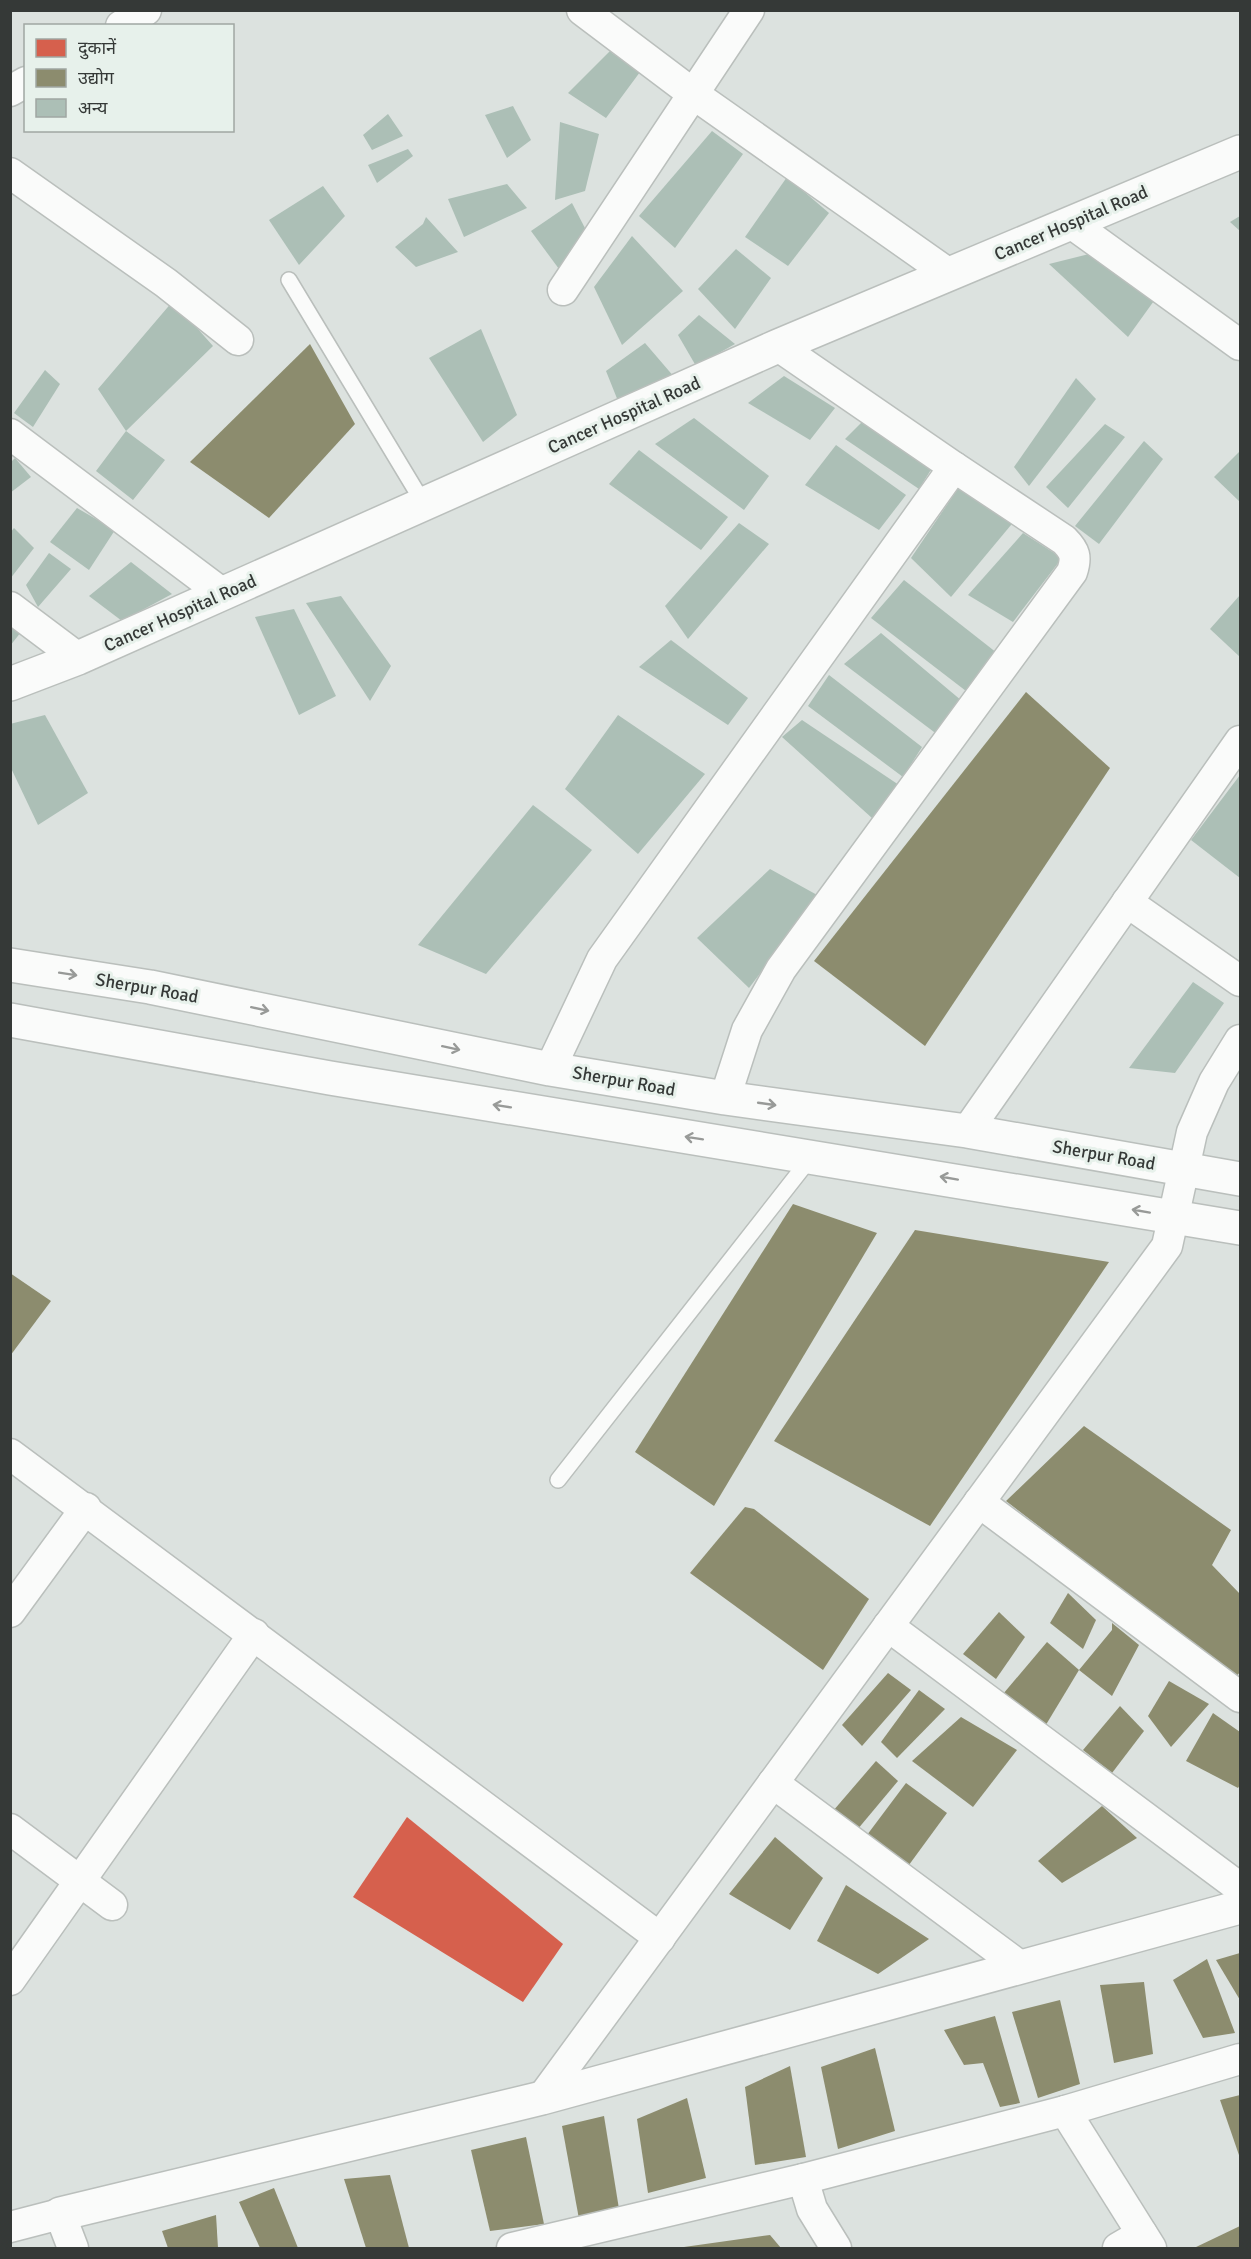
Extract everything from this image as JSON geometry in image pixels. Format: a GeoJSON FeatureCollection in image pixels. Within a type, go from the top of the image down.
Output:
{"type":"FeatureCollection","features":[{"type":"Feature","properties":{"kind":"street"},"geometry":{"type":"LineString","coordinates":[[124,24],[146,10]]}},
{"type":"Feature","properties":{"kind":"street"},"geometry":{"type":"LineString","coordinates":[[582,10],[692,93],[949,274]]}},
{"type":"Feature","properties":{"kind":"street"},"geometry":{"type":"LineString","coordinates":[[563,290],[749,10]]}},
{"type":"Feature","properties":{"kind":"street"},"geometry":{"type":"LineString","coordinates":[[10,91],[24,83]]}},
{"type":"Feature","properties":{"kind":"street","name":"Cancer Hospital Road"},"geometry":{"type":"LineString","coordinates":[[10,684],[78,658],[778,346],[1240,152]]}},
{"type":"Feature","properties":{"kind":"street"},"geometry":{"type":"LineString","coordinates":[[10,173],[166,282],[238,340]]}},
{"type":"Feature","properties":{"kind":"street"},"geometry":{"type":"LineString","coordinates":[[1071,223],[1240,345]]}},
{"type":"Feature","properties":{"kind":"street"},"geometry":{"type":"LineString","coordinates":[[725,1098],[747,1029],[781,969],[1072,572],[1077,559],[1073,549],[1064,540],[778,346]]}},
{"type":"Feature","properties":{"kind":"street"},"geometry":{"type":"LineString","coordinates":[[10,434],[223,594]]}},
{"type":"Feature","properties":{"kind":"street"},"geometry":{"type":"LineString","coordinates":[[550,1069],[602,959],[954,467]]}},
{"type":"Feature","properties":{"kind":"street"},"geometry":{"type":"LineString","coordinates":[[10,607],[78,658]]}},
{"type":"Feature","properties":{"kind":"street"},"geometry":{"type":"LineString","coordinates":[[967,1131],[1240,741]]}},
{"type":"Feature","properties":{"kind":"street"},"geometry":{"type":"LineString","coordinates":[[1126,902],[1240,981]]}},
{"type":"Feature","properties":{"kind":"street","name":"Sherpur Road"},"geometry":{"type":"LineString","coordinates":[[10,965],[150,987],[550,1069],[725,1098],[967,1131],[1240,1179]]}},
{"type":"Feature","properties":{"kind":"street"},"geometry":{"type":"LineString","coordinates":[[10,1020],[330,1078],[1240,1228]]}},
{"type":"Feature","properties":{"kind":"street"},"geometry":{"type":"LineString","coordinates":[[542,2098],[1167,1246],[1192,1132],[1214,1082],[1240,1040]]}},
{"type":"Feature","properties":{"kind":"street"},"geometry":{"type":"LineString","coordinates":[[10,1454],[86,1508],[660,1938]]}},
{"type":"Feature","properties":{"kind":"street"},"geometry":{"type":"LineString","coordinates":[[980,1502],[1240,1697]]}},
{"type":"Feature","properties":{"kind":"street"},"geometry":{"type":"LineString","coordinates":[[10,1612],[86,1508]]}},
{"type":"Feature","properties":{"kind":"street"},"geometry":{"type":"LineString","coordinates":[[888,1626],[1240,1888]]}},
{"type":"Feature","properties":{"kind":"street"},"geometry":{"type":"LineString","coordinates":[[10,1980],[254,1634]]}},
{"type":"Feature","properties":{"kind":"street"},"geometry":{"type":"LineString","coordinates":[[773,1783],[1021,1967]]}},
{"type":"Feature","properties":{"kind":"street"},"geometry":{"type":"LineString","coordinates":[[10,1829],[112,1905]]}},
{"type":"Feature","properties":{"kind":"street"},"geometry":{"type":"LineString","coordinates":[[10,2227],[542,2098],[1240,1907]]}},
{"type":"Feature","properties":{"kind":"street"},"geometry":{"type":"LineString","coordinates":[[512,2248],[562,2242],[1065,2111],[1240,2059]]}},
{"type":"Feature","properties":{"kind":"street"},"geometry":{"type":"LineString","coordinates":[[1065,2111],[1137,2244]]}},
{"type":"Feature","properties":{"kind":"street"},"geometry":{"type":"LineString","coordinates":[[803,2179],[812,2208],[836,2248]]}},
{"type":"Feature","properties":{"kind":"street"},"geometry":{"type":"LineString","coordinates":[[60,2214],[73,2248]]}},
{"type":"Feature","properties":{"kind":"lane"},"geometry":{"type":"LineString","coordinates":[[289,280],[424,504]]}},
{"type":"Feature","properties":{"kind":"lane"},"geometry":{"type":"LineString","coordinates":[[558,1480],[812,1156]]}},
{"type":"Feature","properties":{"kind":"building: दुकानें"},"geometry":{"type":"Polygon","coordinates":[[[407,1817],[563,1944],[523,2002],[353,1897],[407,1817]]]}},
{"type":"Feature","properties":{"kind":"building: उद्योग"},"geometry":{"type":"Polygon","coordinates":[[[310,344],[355,424],[269,518],[190,462],[310,344]]]}},
{"type":"Feature","properties":{"kind":"building: उद्योग"},"geometry":{"type":"Polygon","coordinates":[[[1026,692],[1110,768],[925,1046],[814,961],[1026,692]]]}},
{"type":"Feature","properties":{"kind":"building: उद्योग"},"geometry":{"type":"Polygon","coordinates":[[[793,1204],[877,1233],[714,1506],[635,1452],[793,1204]]]}},
{"type":"Feature","properties":{"kind":"building: उद्योग"},"geometry":{"type":"Polygon","coordinates":[[[915,1230],[1109,1262],[930,1526],[774,1441],[915,1230]]]}},
{"type":"Feature","properties":{"kind":"building: उद्योग"},"geometry":{"type":"Polygon","coordinates":[[[10,1273],[51,1301],[10,1356],[10,1273]]]}},
{"type":"Feature","properties":{"kind":"building: उद्योग"},"geometry":{"type":"Polygon","coordinates":[[[1084,1426],[1231,1530],[1212,1565],[1240,1594],[1240,1672],[1236,1677],[1006,1501],[1084,1426]]]}},
{"type":"Feature","properties":{"kind":"building: उद्योग"},"geometry":{"type":"Polygon","coordinates":[[[745,1507],[754,1509],[869,1599],[823,1670],[690,1573],[745,1507]]]}},
{"type":"Feature","properties":{"kind":"building: उद्योग"},"geometry":{"type":"Polygon","coordinates":[[[1068,1593],[1096,1620],[1083,1649],[1050,1623],[1068,1593]]]}},
{"type":"Feature","properties":{"kind":"building: उद्योग"},"geometry":{"type":"Polygon","coordinates":[[[999,1612],[1025,1637],[996,1679],[963,1654],[999,1612]]]}},
{"type":"Feature","properties":{"kind":"building: उद्योग"},"geometry":{"type":"Polygon","coordinates":[[[1112,1623],[1139,1645],[1112,1696],[1079,1670],[1112,1630],[1112,1623]]]}},
{"type":"Feature","properties":{"kind":"building: उद्योग"},"geometry":{"type":"Polygon","coordinates":[[[1047,1642],[1079,1670],[1044,1728],[1003,1694],[1047,1642]]]}},
{"type":"Feature","properties":{"kind":"building: उद्योग"},"geometry":{"type":"Polygon","coordinates":[[[888,1673],[911,1690],[862,1746],[842,1725],[888,1673]]]}},
{"type":"Feature","properties":{"kind":"building: उद्योग"},"geometry":{"type":"Polygon","coordinates":[[[1169,1681],[1209,1704],[1171,1747],[1148,1716],[1169,1681]]]}},
{"type":"Feature","properties":{"kind":"building: उद्योग"},"geometry":{"type":"Polygon","coordinates":[[[919,1690],[945,1709],[897,1758],[881,1742],[919,1690]]]}},
{"type":"Feature","properties":{"kind":"building: उद्योग"},"geometry":{"type":"Polygon","coordinates":[[[1120,1706],[1144,1731],[1112,1773],[1083,1750],[1120,1706]]]}},
{"type":"Feature","properties":{"kind":"building: उद्योग"},"geometry":{"type":"Polygon","coordinates":[[[1213,1713],[1240,1732],[1240,1785],[1238,1788],[1186,1761],[1213,1713]]]}},
{"type":"Feature","properties":{"kind":"building: उद्योग"},"geometry":{"type":"Polygon","coordinates":[[[961,1717],[1017,1750],[973,1807],[912,1761],[961,1717]]]}},
{"type":"Feature","properties":{"kind":"building: उद्योग"},"geometry":{"type":"Polygon","coordinates":[[[876,1761],[898,1781],[857,1830],[833,1811],[876,1761]]]}},
{"type":"Feature","properties":{"kind":"building: उद्योग"},"geometry":{"type":"Polygon","coordinates":[[[906,1783],[947,1813],[906,1869],[864,1839],[906,1783]]]}},
{"type":"Feature","properties":{"kind":"building: उद्योग"},"geometry":{"type":"Polygon","coordinates":[[[1102,1806],[1137,1838],[1062,1883],[1038,1861],[1102,1806]]]}},
{"type":"Feature","properties":{"kind":"building: उद्योग"},"geometry":{"type":"Polygon","coordinates":[[[775,1837],[823,1878],[790,1930],[729,1894],[775,1837]]]}},
{"type":"Feature","properties":{"kind":"building: उद्योग"},"geometry":{"type":"Polygon","coordinates":[[[846,1885],[929,1939],[878,1974],[817,1941],[846,1885]]]}},
{"type":"Feature","properties":{"kind":"building: उद्योग"},"geometry":{"type":"Polygon","coordinates":[[[1240,1953],[1240,2000],[1216,1960],[1240,1953]]]}},
{"type":"Feature","properties":{"kind":"building: उद्योग"},"geometry":{"type":"Polygon","coordinates":[[[1207,1959],[1235,2033],[1203,2038],[1173,1980],[1207,1959]]]}},
{"type":"Feature","properties":{"kind":"building: उद्योग"},"geometry":{"type":"Polygon","coordinates":[[[1144,1982],[1153,2054],[1114,2063],[1100,1985],[1144,1982]]]}},
{"type":"Feature","properties":{"kind":"building: उद्योग"},"geometry":{"type":"Polygon","coordinates":[[[1060,2000],[1080,2084],[1038,2098],[1012,2012],[1060,2000]]]}},
{"type":"Feature","properties":{"kind":"building: उद्योग"},"geometry":{"type":"Polygon","coordinates":[[[995,2016],[1020,2103],[1000,2107],[983,2063],[964,2065],[944,2030],[995,2016]]]}},
{"type":"Feature","properties":{"kind":"building: उद्योग"},"geometry":{"type":"Polygon","coordinates":[[[875,2048],[895,2131],[838,2149],[821,2067],[875,2048]]]}},
{"type":"Feature","properties":{"kind":"building: उद्योग"},"geometry":{"type":"Polygon","coordinates":[[[790,2066],[806,2157],[755,2165],[745,2087],[790,2066]]]}},
{"type":"Feature","properties":{"kind":"building: उद्योग"},"geometry":{"type":"Polygon","coordinates":[[[1240,2095],[1240,2158],[1220,2100],[1240,2095]]]}},
{"type":"Feature","properties":{"kind":"building: उद्योग"},"geometry":{"type":"Polygon","coordinates":[[[687,2098],[706,2178],[648,2193],[637,2119],[687,2098]]]}},
{"type":"Feature","properties":{"kind":"building: उद्योग"},"geometry":{"type":"Polygon","coordinates":[[[604,2116],[619,2209],[579,2219],[562,2126],[604,2116]]]}},
{"type":"Feature","properties":{"kind":"building: उद्योग"},"geometry":{"type":"Polygon","coordinates":[[[526,2137],[544,2224],[490,2231],[471,2150],[526,2137]]]}},
{"type":"Feature","properties":{"kind":"building: उद्योग"},"geometry":{"type":"Polygon","coordinates":[[[390,2175],[409,2248],[366,2248],[344,2179],[390,2175]]]}},
{"type":"Feature","properties":{"kind":"building: उद्योग"},"geometry":{"type":"Polygon","coordinates":[[[274,2188],[298,2248],[260,2248],[239,2202],[274,2188]]]}},
{"type":"Feature","properties":{"kind":"building: उद्योग"},"geometry":{"type":"Polygon","coordinates":[[[216,2215],[218,2248],[168,2248],[162,2231],[216,2215]]]}},
{"type":"Feature","properties":{"kind":"building: उद्योग"},"geometry":{"type":"Polygon","coordinates":[[[1240,2226],[1240,2248],[1194,2248],[1240,2226]]]}},
{"type":"Feature","properties":{"kind":"building: उद्योग"},"geometry":{"type":"Polygon","coordinates":[[[770,2235],[781,2248],[684,2247],[770,2235]]]}},
{"type":"Feature","properties":{"kind":"building: अन्य"},"geometry":{"type":"Polygon","coordinates":[[[614,47],[612,53],[640,72],[606,118],[568,93],[614,47]]]}},
{"type":"Feature","properties":{"kind":"building: अन्य"},"geometry":{"type":"Polygon","coordinates":[[[513,106],[531,140],[507,158],[485,115],[513,106]]]}},
{"type":"Feature","properties":{"kind":"building: अन्य"},"geometry":{"type":"Polygon","coordinates":[[[388,114],[403,136],[372,150],[363,135],[388,114]]]}},
{"type":"Feature","properties":{"kind":"building: अन्य"},"geometry":{"type":"Polygon","coordinates":[[[560,122],[599,134],[585,191],[555,200],[560,122]]]}},
{"type":"Feature","properties":{"kind":"building: अन्य"},"geometry":{"type":"Polygon","coordinates":[[[712,131],[743,154],[675,248],[639,216],[712,131]]]}},
{"type":"Feature","properties":{"kind":"building: अन्य"},"geometry":{"type":"Polygon","coordinates":[[[408,149],[413,156],[377,183],[368,165],[408,149]]]}},
{"type":"Feature","properties":{"kind":"building: अन्य"},"geometry":{"type":"Polygon","coordinates":[[[787,177],[829,213],[788,266],[745,237],[787,177]]]}},
{"type":"Feature","properties":{"kind":"building: अन्य"},"geometry":{"type":"Polygon","coordinates":[[[507,184],[527,208],[464,237],[448,199],[507,184]]]}},
{"type":"Feature","properties":{"kind":"building: अन्य"},"geometry":{"type":"Polygon","coordinates":[[[323,186],[345,216],[299,265],[269,220],[323,186]]]}},
{"type":"Feature","properties":{"kind":"building: अन्य"},"geometry":{"type":"Polygon","coordinates":[[[572,203],[587,232],[559,269],[531,231],[572,203]]]}},
{"type":"Feature","properties":{"kind":"building: अन्य"},"geometry":{"type":"Polygon","coordinates":[[[1240,216],[1240,231],[1230,222],[1240,216]]]}},
{"type":"Feature","properties":{"kind":"building: अन्य"},"geometry":{"type":"Polygon","coordinates":[[[426,217],[458,252],[416,267],[395,247],[423,224],[426,217]]]}},
{"type":"Feature","properties":{"kind":"building: अन्य"},"geometry":{"type":"Polygon","coordinates":[[[632,236],[683,291],[622,345],[594,287],[632,236]]]}},
{"type":"Feature","properties":{"kind":"building: अन्य"},"geometry":{"type":"Polygon","coordinates":[[[736,249],[771,278],[735,329],[698,289],[736,249]]]}},
{"type":"Feature","properties":{"kind":"building: अन्य"},"geometry":{"type":"Polygon","coordinates":[[[1089,254],[1156,298],[1128,337],[1049,264],[1089,254]]]}},
{"type":"Feature","properties":{"kind":"building: अन्य"},"geometry":{"type":"Polygon","coordinates":[[[173,301],[213,346],[126,431],[98,389],[173,301]]]}},
{"type":"Feature","properties":{"kind":"building: अन्य"},"geometry":{"type":"Polygon","coordinates":[[[699,315],[735,344],[696,366],[678,335],[699,315]]]}},
{"type":"Feature","properties":{"kind":"building: अन्य"},"geometry":{"type":"Polygon","coordinates":[[[481,329],[517,415],[483,442],[429,358],[481,329]]]}},
{"type":"Feature","properties":{"kind":"building: अन्य"},"geometry":{"type":"Polygon","coordinates":[[[645,343],[675,378],[618,401],[606,371],[645,343]]]}},
{"type":"Feature","properties":{"kind":"building: अन्य"},"geometry":{"type":"Polygon","coordinates":[[[45,370],[60,384],[33,427],[14,413],[45,370]]]}},
{"type":"Feature","properties":{"kind":"building: अन्य"},"geometry":{"type":"Polygon","coordinates":[[[784,376],[835,408],[810,440],[748,403],[784,376]]]}},
{"type":"Feature","properties":{"kind":"building: अन्य"},"geometry":{"type":"Polygon","coordinates":[[[1076,378],[1096,399],[1029,486],[1014,467],[1076,378]]]}},
{"type":"Feature","properties":{"kind":"building: अन्य"},"geometry":{"type":"Polygon","coordinates":[[[694,418],[769,476],[744,510],[655,444],[694,418]]]}},
{"type":"Feature","properties":{"kind":"building: अन्य"},"geometry":{"type":"Polygon","coordinates":[[[864,420],[932,468],[919,489],[845,439],[864,420]]]}},
{"type":"Feature","properties":{"kind":"building: अन्य"},"geometry":{"type":"Polygon","coordinates":[[[1105,424],[1125,437],[1068,508],[1046,487],[1105,424]]]}},
{"type":"Feature","properties":{"kind":"building: अन्य"},"geometry":{"type":"Polygon","coordinates":[[[126,431],[165,460],[133,500],[96,471],[126,431]]]}},
{"type":"Feature","properties":{"kind":"building: अन्य"},"geometry":{"type":"Polygon","coordinates":[[[1144,441],[1163,459],[1099,544],[1075,526],[1144,441]]]}},
{"type":"Feature","properties":{"kind":"building: अन्य"},"geometry":{"type":"Polygon","coordinates":[[[836,445],[906,495],[879,530],[805,485],[836,445]]]}},
{"type":"Feature","properties":{"kind":"building: अन्य"},"geometry":{"type":"Polygon","coordinates":[[[639,450],[728,517],[701,550],[609,484],[639,450]]]}},
{"type":"Feature","properties":{"kind":"building: अन्य"},"geometry":{"type":"Polygon","coordinates":[[[1240,451],[1240,502],[1214,477],[1240,451]]]}},
{"type":"Feature","properties":{"kind":"building: अन्य"},"geometry":{"type":"Polygon","coordinates":[[[15,458],[31,477],[10,493],[10,463],[15,458]]]}},
{"type":"Feature","properties":{"kind":"building: अन्य"},"geometry":{"type":"Polygon","coordinates":[[[961,484],[1016,519],[951,597],[911,558],[961,484]]]}},
{"type":"Feature","properties":{"kind":"building: अन्य"},"geometry":{"type":"Polygon","coordinates":[[[77,508],[115,530],[89,570],[50,542],[77,508]]]}},
{"type":"Feature","properties":{"kind":"building: अन्य"},"geometry":{"type":"Polygon","coordinates":[[[739,523],[769,544],[688,639],[665,606],[739,523]]]}},
{"type":"Feature","properties":{"kind":"building: अन्य"},"geometry":{"type":"Polygon","coordinates":[[[14,528],[34,548],[10,579],[10,533],[14,528]]]}},
{"type":"Feature","properties":{"kind":"building: अन्य"},"geometry":{"type":"Polygon","coordinates":[[[1023,533],[1062,558],[1013,622],[968,595],[1023,533]]]}},
{"type":"Feature","properties":{"kind":"building: अन्य"},"geometry":{"type":"Polygon","coordinates":[[[49,553],[71,569],[38,607],[26,585],[49,553]]]}},
{"type":"Feature","properties":{"kind":"building: अन्य"},"geometry":{"type":"Polygon","coordinates":[[[131,562],[172,594],[122,621],[89,596],[131,562]]]}},
{"type":"Feature","properties":{"kind":"building: अन्य"},"geometry":{"type":"Polygon","coordinates":[[[904,580],[997,653],[966,691],[871,618],[904,580]]]}},
{"type":"Feature","properties":{"kind":"building: अन्य"},"geometry":{"type":"Polygon","coordinates":[[[1240,595],[1240,657],[1210,629],[1240,595]]]}},
{"type":"Feature","properties":{"kind":"building: अन्य"},"geometry":{"type":"Polygon","coordinates":[[[341,596],[391,666],[370,701],[306,603],[341,596]]]}},
{"type":"Feature","properties":{"kind":"building: अन्य"},"geometry":{"type":"Polygon","coordinates":[[[294,609],[336,696],[299,715],[255,617],[294,609]]]}},
{"type":"Feature","properties":{"kind":"building: अन्य"},"geometry":{"type":"Polygon","coordinates":[[[10,624],[21,632],[10,646],[10,624]]]}},
{"type":"Feature","properties":{"kind":"building: अन्य"},"geometry":{"type":"Polygon","coordinates":[[[881,633],[962,701],[938,735],[844,664],[881,633]]]}},
{"type":"Feature","properties":{"kind":"building: अन्य"},"geometry":{"type":"Polygon","coordinates":[[[671,640],[748,698],[728,725],[639,667],[671,640]]]}},
{"type":"Feature","properties":{"kind":"building: अन्य"},"geometry":{"type":"Polygon","coordinates":[[[829,675],[922,747],[903,777],[808,706],[829,675]]]}},
{"type":"Feature","properties":{"kind":"building: अन्य"},"geometry":{"type":"Polygon","coordinates":[[[45,715],[88,793],[38,825],[10,766],[10,724],[45,715]]]}},
{"type":"Feature","properties":{"kind":"building: अन्य"},"geometry":{"type":"Polygon","coordinates":[[[618,715],[705,774],[638,854],[565,789],[618,715]]]}},
{"type":"Feature","properties":{"kind":"building: अन्य"},"geometry":{"type":"Polygon","coordinates":[[[802,720],[899,785],[872,818],[782,737],[802,720]]]}},
{"type":"Feature","properties":{"kind":"building: अन्य"},"geometry":{"type":"Polygon","coordinates":[[[1240,775],[1240,878],[1191,840],[1240,775]]]}},
{"type":"Feature","properties":{"kind":"building: अन्य"},"geometry":{"type":"Polygon","coordinates":[[[533,805],[592,850],[486,974],[418,945],[533,805]]]}},
{"type":"Feature","properties":{"kind":"building: अन्य"},"geometry":{"type":"Polygon","coordinates":[[[770,869],[819,896],[749,988],[697,938],[770,869]]]}},
{"type":"Feature","properties":{"kind":"building: अन्य"},"geometry":{"type":"Polygon","coordinates":[[[1193,982],[1224,1003],[1175,1073],[1129,1068],[1193,982]]]}}]}
